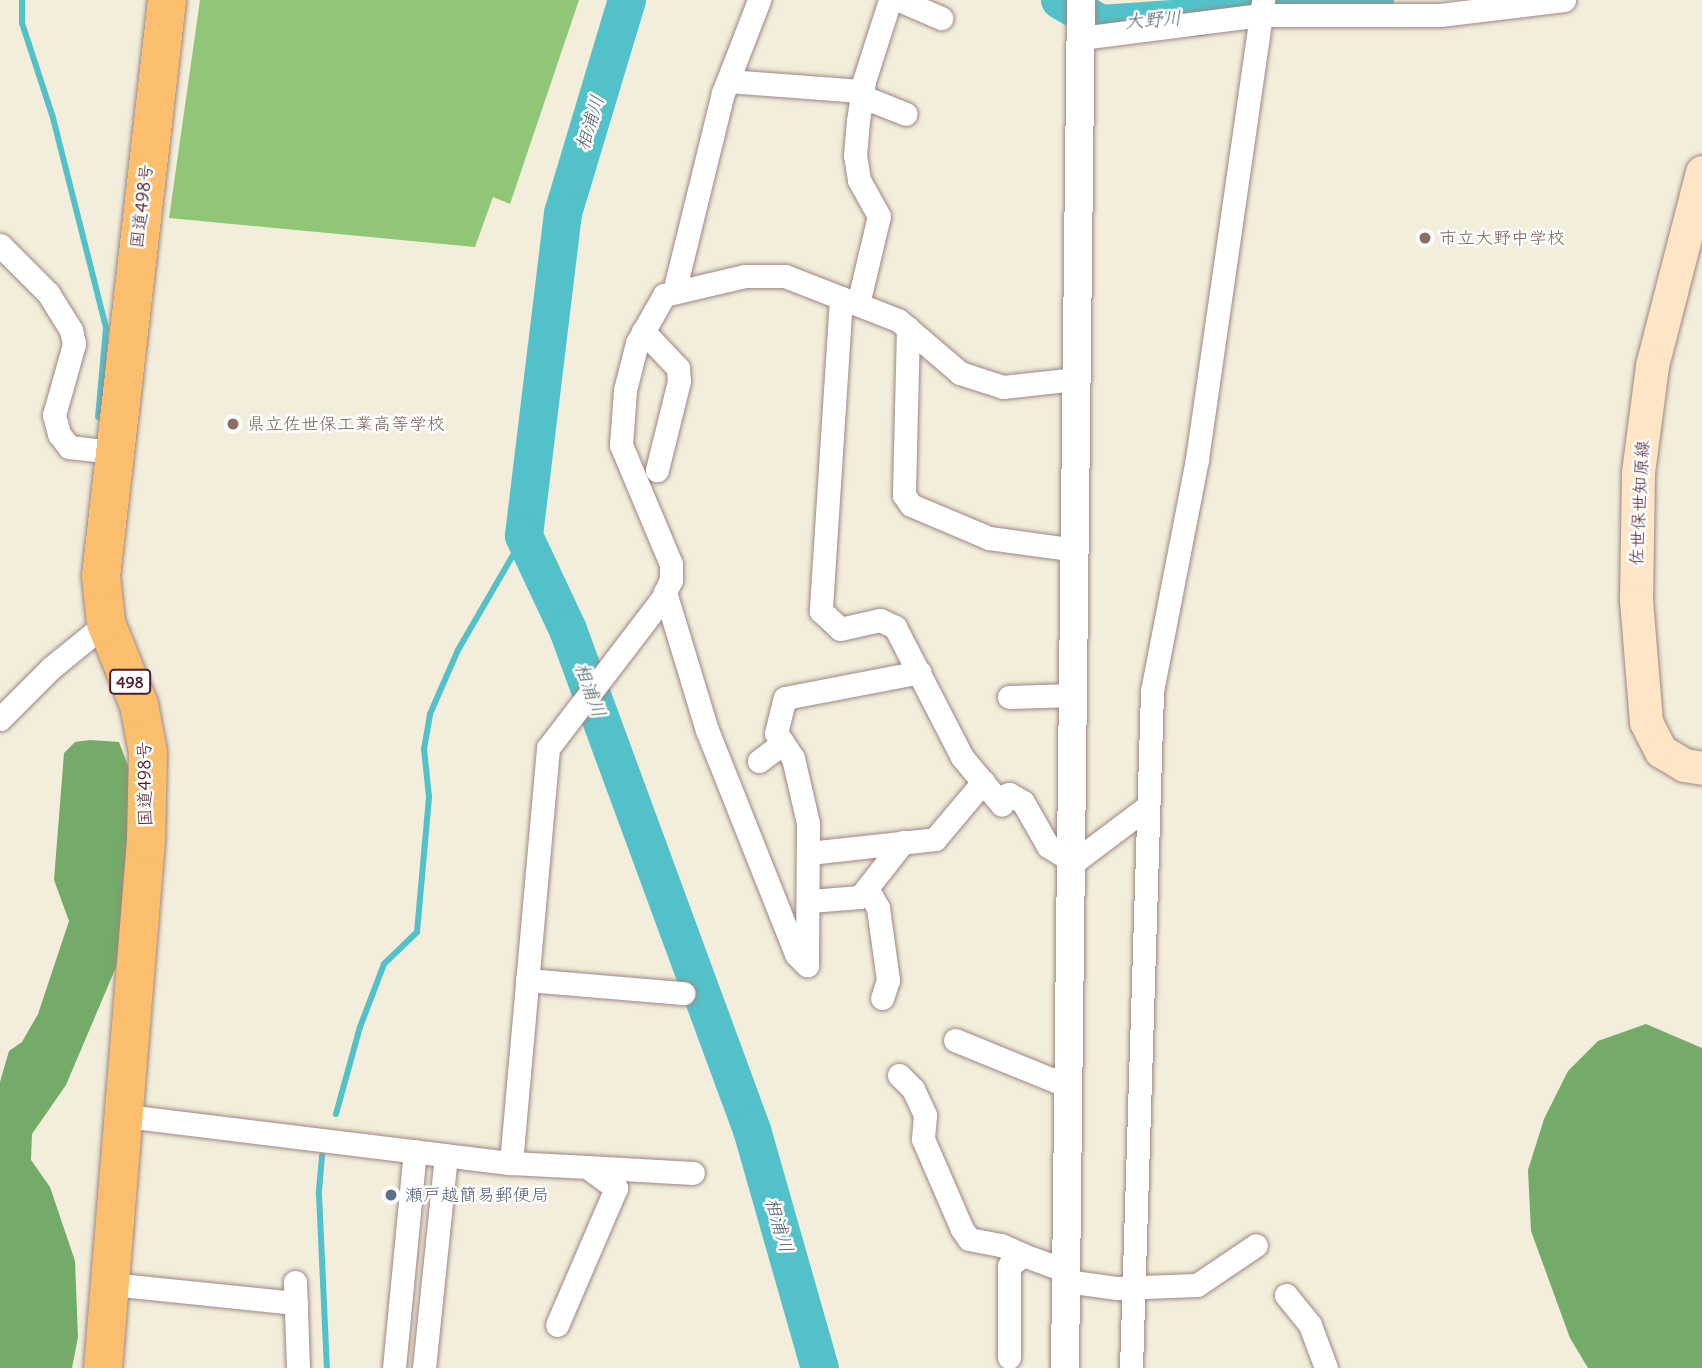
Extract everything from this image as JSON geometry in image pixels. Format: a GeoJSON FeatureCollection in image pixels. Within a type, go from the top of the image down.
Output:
{"type":"FeatureCollection","features":[{"type":"Feature","properties":{"kind":"highway","name":"国道498号"},"geometry":{"type":"LineString","coordinates":[[103,1368],[126,1116],[146,840],[148,752],[139,705],[106,623],[101,576],[112,452],[167,0]]}},
{"type":"Feature","properties":{"kind":"main road","name":"佐世保世知原線"},"geometry":{"type":"LineString","coordinates":[[1702,172],[1652,366],[1638,472],[1636,600],[1646,722],[1661,751],[1684,765],[1702,768]]}},
{"type":"Feature","properties":{"kind":"street"},"geometry":{"type":"LineString","coordinates":[[674,292],[728,81],[759,0]]}},
{"type":"Feature","properties":{"kind":"street"},"geometry":{"type":"LineString","coordinates":[[890,0],[861,93],[857,167],[879,216],[849,301],[821,611],[840,629],[880,620],[895,627],[962,757],[994,795]]}},
{"type":"Feature","properties":{"kind":"street"},"geometry":{"type":"LineString","coordinates":[[899,0],[941,17]]}},
{"type":"Feature","properties":{"kind":"street"},"geometry":{"type":"LineString","coordinates":[[1065,1368],[1074,862],[1074,379],[1082,0]]}},
{"type":"Feature","properties":{"kind":"street"},"geometry":{"type":"LineString","coordinates":[[1081,38],[1262,8],[1440,15],[1564,0]]}},
{"type":"Feature","properties":{"kind":"street"},"geometry":{"type":"LineString","coordinates":[[1131,1368],[1152,691],[1197,459],[1262,8]]}},
{"type":"Feature","properties":{"kind":"street"},"geometry":{"type":"LineString","coordinates":[[728,81],[861,93],[906,113]]}},
{"type":"Feature","properties":{"kind":"street"},"geometry":{"type":"LineString","coordinates":[[0,245],[48,293],[71,330],[74,344],[54,415],[59,434],[69,447],[112,452]]}},
{"type":"Feature","properties":{"kind":"street"},"geometry":{"type":"LineString","coordinates":[[510,1163],[548,748],[663,595],[671,564],[621,445],[625,390],[643,331],[664,295],[745,276],[785,275],[908,328],[960,373],[1003,387],[1074,379]]}},
{"type":"Feature","properties":{"kind":"street"},"geometry":{"type":"LineString","coordinates":[[908,328],[904,495],[911,505],[989,538],[1075,550]]}},
{"type":"Feature","properties":{"kind":"street"},"geometry":{"type":"LineString","coordinates":[[643,331],[678,368],[679,381],[657,470]]}},
{"type":"Feature","properties":{"kind":"street"},"geometry":{"type":"LineString","coordinates":[[663,595],[706,730],[796,954],[807,965],[810,901],[808,823],[793,758],[776,733],[785,698],[920,672]]}},
{"type":"Feature","properties":{"kind":"street"},"geometry":{"type":"LineString","coordinates":[[0,719],[51,668],[106,623]]}},
{"type":"Feature","properties":{"kind":"street"},"geometry":{"type":"LineString","coordinates":[[1009,696],[1075,695]]}},
{"type":"Feature","properties":{"kind":"street"},"geometry":{"type":"LineString","coordinates":[[759,761],[783,743]]}},
{"type":"Feature","properties":{"kind":"street"},"geometry":{"type":"LineString","coordinates":[[809,853],[935,839],[994,795],[1009,794],[1023,802],[1048,846],[1074,862]]}},
{"type":"Feature","properties":{"kind":"street"},"geometry":{"type":"LineString","coordinates":[[1074,862],[1147,807]]}},
{"type":"Feature","properties":{"kind":"street"},"geometry":{"type":"LineString","coordinates":[[810,901],[860,897],[903,842]]}},
{"type":"Feature","properties":{"kind":"street"},"geometry":{"type":"LineString","coordinates":[[867,888],[878,908],[887,968],[883,998]]}},
{"type":"Feature","properties":{"kind":"street"},"geometry":{"type":"LineString","coordinates":[[527,980],[683,993]]}},
{"type":"Feature","properties":{"kind":"street"},"geometry":{"type":"LineString","coordinates":[[955,1040],[1070,1087]]}},
{"type":"Feature","properties":{"kind":"street"},"geometry":{"type":"LineString","coordinates":[[899,1075],[912,1089],[925,1115],[923,1139],[962,1229],[969,1239],[1001,1245],[1066,1276],[1133,1289],[1197,1285],[1256,1245]]}},
{"type":"Feature","properties":{"kind":"street"},"geometry":{"type":"LineString","coordinates":[[126,1116],[510,1163],[693,1172]]}},
{"type":"Feature","properties":{"kind":"street"},"geometry":{"type":"LineString","coordinates":[[394,1368],[415,1151]]}},
{"type":"Feature","properties":{"kind":"street"},"geometry":{"type":"LineString","coordinates":[[424,1368],[446,1155]]}},
{"type":"Feature","properties":{"kind":"street"},"geometry":{"type":"LineString","coordinates":[[557,1325],[616,1188],[587,1167]]}},
{"type":"Feature","properties":{"kind":"street"},"geometry":{"type":"LineString","coordinates":[[1009,1357],[1009,1266],[1023,1255]]}},
{"type":"Feature","properties":{"kind":"street"},"geometry":{"type":"LineString","coordinates":[[111,1284],[295,1292],[298,1368]]}},
{"type":"Feature","properties":{"kind":"street"},"geometry":{"type":"LineString","coordinates":[[1286,1295],[1310,1325],[1326,1368]]}},
{"type":"Feature","properties":{"kind":"green space"},"geometry":{"type":"Polygon","coordinates":[[[200,0],[579,0],[510,204],[493,197],[475,247],[169,218],[200,0]]]}},
{"type":"Feature","properties":{"kind":"green space"},"geometry":{"type":"Polygon","coordinates":[[[75,742],[119,742],[130,771],[128,939],[66,1085],[32,1134],[31,1160],[50,1187],[75,1261],[78,1337],[72,1368],[0,1368],[0,1082],[9,1051],[22,1042],[38,1014],[69,921],[54,880],[64,753],[75,742]]]}},
{"type":"Feature","properties":{"kind":"green space"},"geometry":{"type":"Polygon","coordinates":[[[1646,1024],[1702,1048],[1702,1368],[1588,1368],[1570,1338],[1531,1231],[1528,1170],[1544,1119],[1568,1071],[1598,1041],[1646,1024]]]}},
{"type":"Feature","properties":{"kind":"waterway"},"geometry":{"type":"LineString","coordinates":[[22,0],[22,23],[53,118],[106,328],[98,417]]}},
{"type":"Feature","properties":{"kind":"waterway","name":"相浦川"},"geometry":{"type":"LineString","coordinates":[[627,0],[563,213],[524,536],[568,630],[752,1130],[820,1368]]}},
{"type":"Feature","properties":{"kind":"waterway","name":"大野川"},"geometry":{"type":"LineString","coordinates":[[1060,0],[1101,24],[1200,17],[1251,3],[1375,0]]}},
{"type":"Feature","properties":{"kind":"waterway"},"geometry":{"type":"LineString","coordinates":[[336,1114],[360,1027],[384,964],[417,932],[429,797],[424,749],[430,714],[458,650],[524,536]]}},
{"type":"Feature","properties":{"kind":"waterway"},"geometry":{"type":"LineString","coordinates":[[322,1156],[319,1194],[327,1368]]}},
{"type":"Feature","properties":{"kind":"place","name":"市立大野中学校"},"geometry":{"type":"Point","coordinates":[1425,238]}},
{"type":"Feature","properties":{"kind":"place","name":"県立佐世保工業高等学校"},"geometry":{"type":"Point","coordinates":[233,424]}},
{"type":"Feature","properties":{"kind":"place","name":"瀬戸越簡易郵便局"},"geometry":{"type":"Point","coordinates":[391,1195]}}]}
